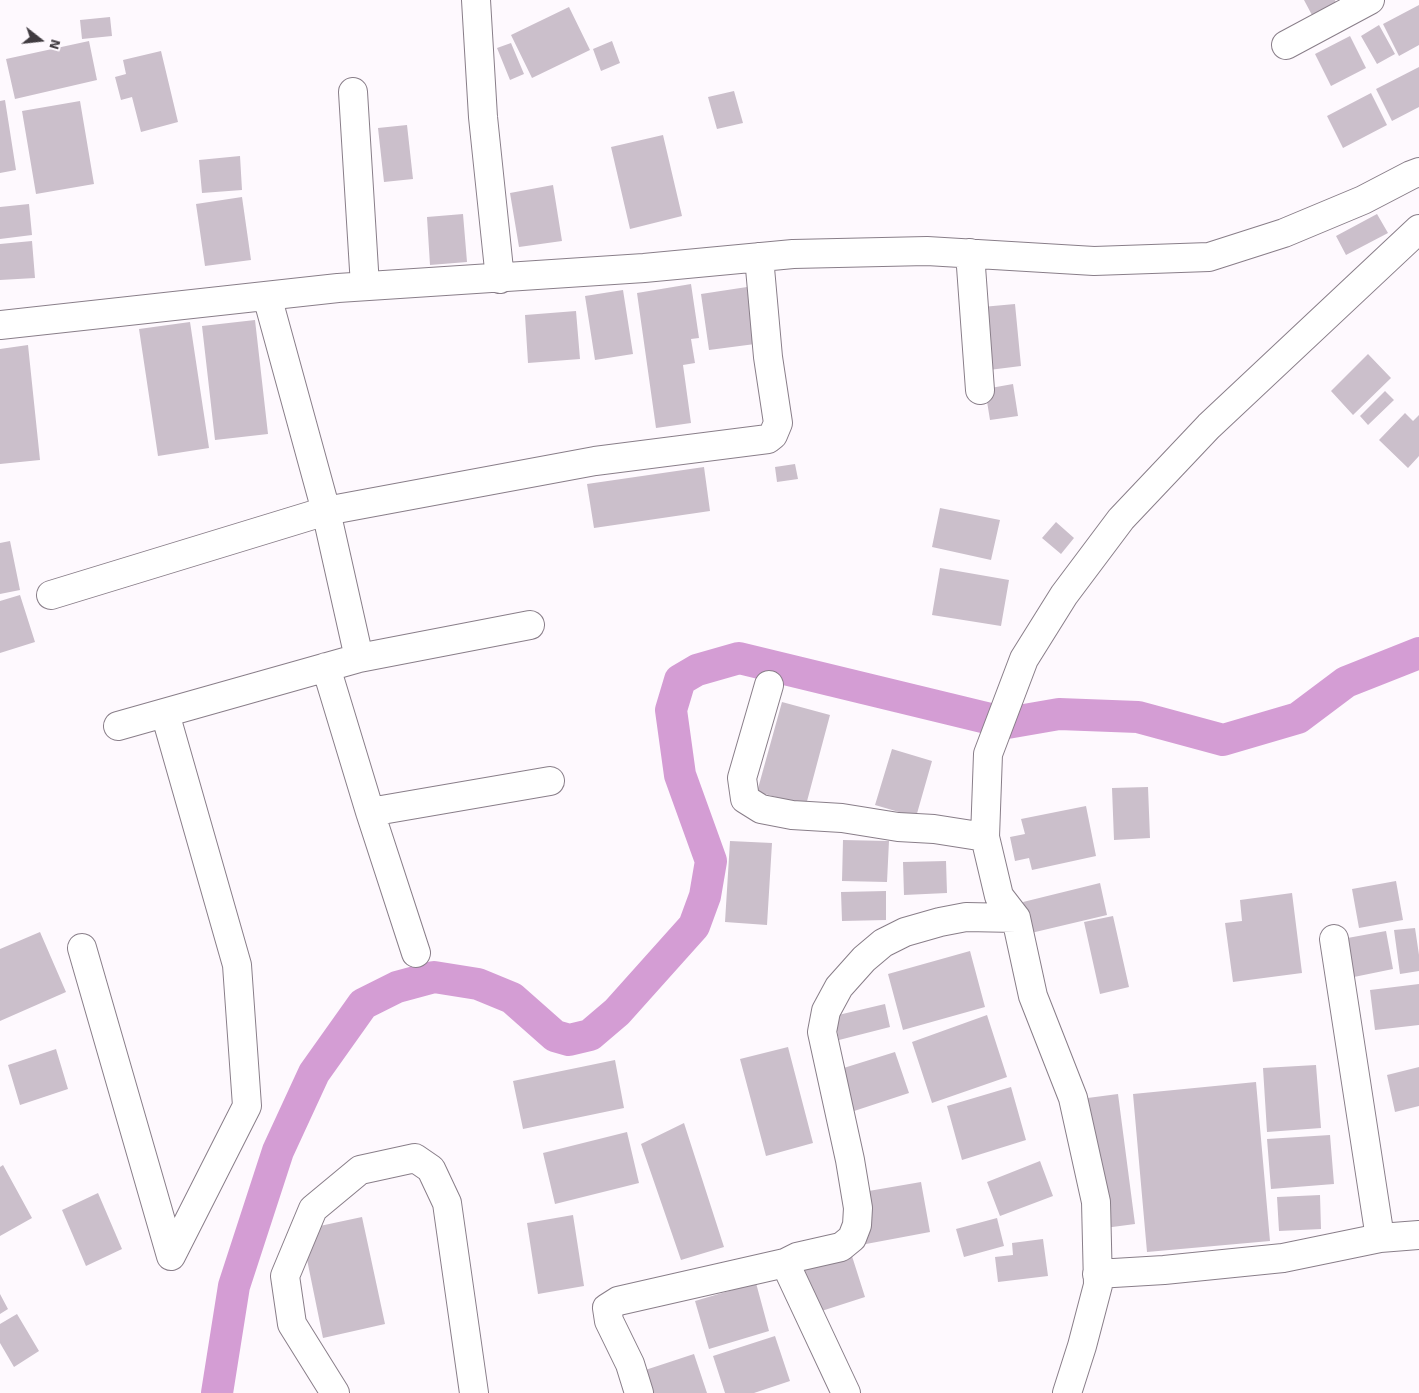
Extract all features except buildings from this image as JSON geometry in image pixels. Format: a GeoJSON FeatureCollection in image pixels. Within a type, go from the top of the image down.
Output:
{"type":"FeatureCollection","features":[{"type":"Feature","properties":{"kind":"street"},"geometry":{"type":"LineString","coordinates":[[476,0],[483,117],[500,278]]}},
{"type":"Feature","properties":{"kind":"street"},"geometry":{"type":"LineString","coordinates":[[1286,45],[1370,0]]}},
{"type":"Feature","properties":{"kind":"street"},"geometry":{"type":"LineString","coordinates":[[353,92],[365,286]]}},
{"type":"Feature","properties":{"kind":"street"},"geometry":{"type":"LineString","coordinates":[[0,325],[365,286],[644,268],[793,254],[926,251],[1094,261],[1209,257],[1284,234],[1363,200],[1419,172]]}},
{"type":"Feature","properties":{"kind":"street"},"geometry":{"type":"LineString","coordinates":[[1067,1393],[1098,1285],[1096,1202],[1073,1098],[1033,996],[1016,918],[999,896],[985,838],[988,754],[1024,659],[1064,595],[1120,519],[1209,426],[1419,229]]}},
{"type":"Feature","properties":{"kind":"street"},"geometry":{"type":"LineString","coordinates":[[970,254],[980,390]]}},
{"type":"Feature","properties":{"kind":"street"},"geometry":{"type":"LineString","coordinates":[[51,595],[326,510],[595,461],[768,439],[773,435],[778,423],[768,357],[759,257]]}},
{"type":"Feature","properties":{"kind":"street"},"geometry":{"type":"LineString","coordinates":[[267,296],[326,510],[359,658]]}},
{"type":"Feature","properties":{"kind":"street"},"geometry":{"type":"LineString","coordinates":[[118,726],[359,658],[530,625]]}},
{"type":"Feature","properties":{"kind":"street"},"geometry":{"type":"LineString","coordinates":[[326,667],[370,812],[416,952]]}},
{"type":"Feature","properties":{"kind":"street"},"geometry":{"type":"LineString","coordinates":[[769,685],[742,778],[745,799],[761,810],[792,815],[842,818],[898,827],[934,829],[985,838]]}},
{"type":"Feature","properties":{"kind":"street"},"geometry":{"type":"LineString","coordinates":[[82,948],[171,1256],[247,1106],[237,965],[165,713]]}},
{"type":"Feature","properties":{"kind":"street"},"geometry":{"type":"LineString","coordinates":[[370,812],[550,781]]}},
{"type":"Feature","properties":{"kind":"street"},"geometry":{"type":"LineString","coordinates":[[639,1393],[630,1364],[609,1321],[607,1308],[618,1301],[785,1263],[806,1255],[841,1247],[852,1238],[857,1225],[858,1208],[850,1160],[822,1032],[826,1011],[839,987],[864,959],[883,943],[905,932],[966,917],[1016,918]]}},
{"type":"Feature","properties":{"kind":"street"},"geometry":{"type":"LineString","coordinates":[[1334,939],[1380,1238]]}},
{"type":"Feature","properties":{"kind":"street"},"geometry":{"type":"LineString","coordinates":[[335,1393],[292,1324],[285,1276],[313,1209],[360,1170],[415,1158],[431,1169],[447,1204],[474,1393]]}},
{"type":"Feature","properties":{"kind":"street"},"geometry":{"type":"LineString","coordinates":[[1098,1274],[1164,1270],[1283,1258],[1380,1238],[1419,1235]]}},
{"type":"Feature","properties":{"kind":"street"},"geometry":{"type":"LineString","coordinates":[[785,1263],[846,1393]]}},
{"type":"Feature","properties":{"kind":"waterway"},"geometry":{"type":"LineString","coordinates":[[217,1393],[234,1286],[278,1151],[314,1073],[363,1004],[397,987],[434,977],[478,984],[512,998],[555,1036],[569,1040],[590,1035],[617,1012],[694,926],[705,896],[711,861],[680,775],[671,710],[680,680],[697,670],[739,658],[1007,723],[1059,714],[1138,717],[1223,740],[1298,718],[1346,682],[1419,653]]}}]}
